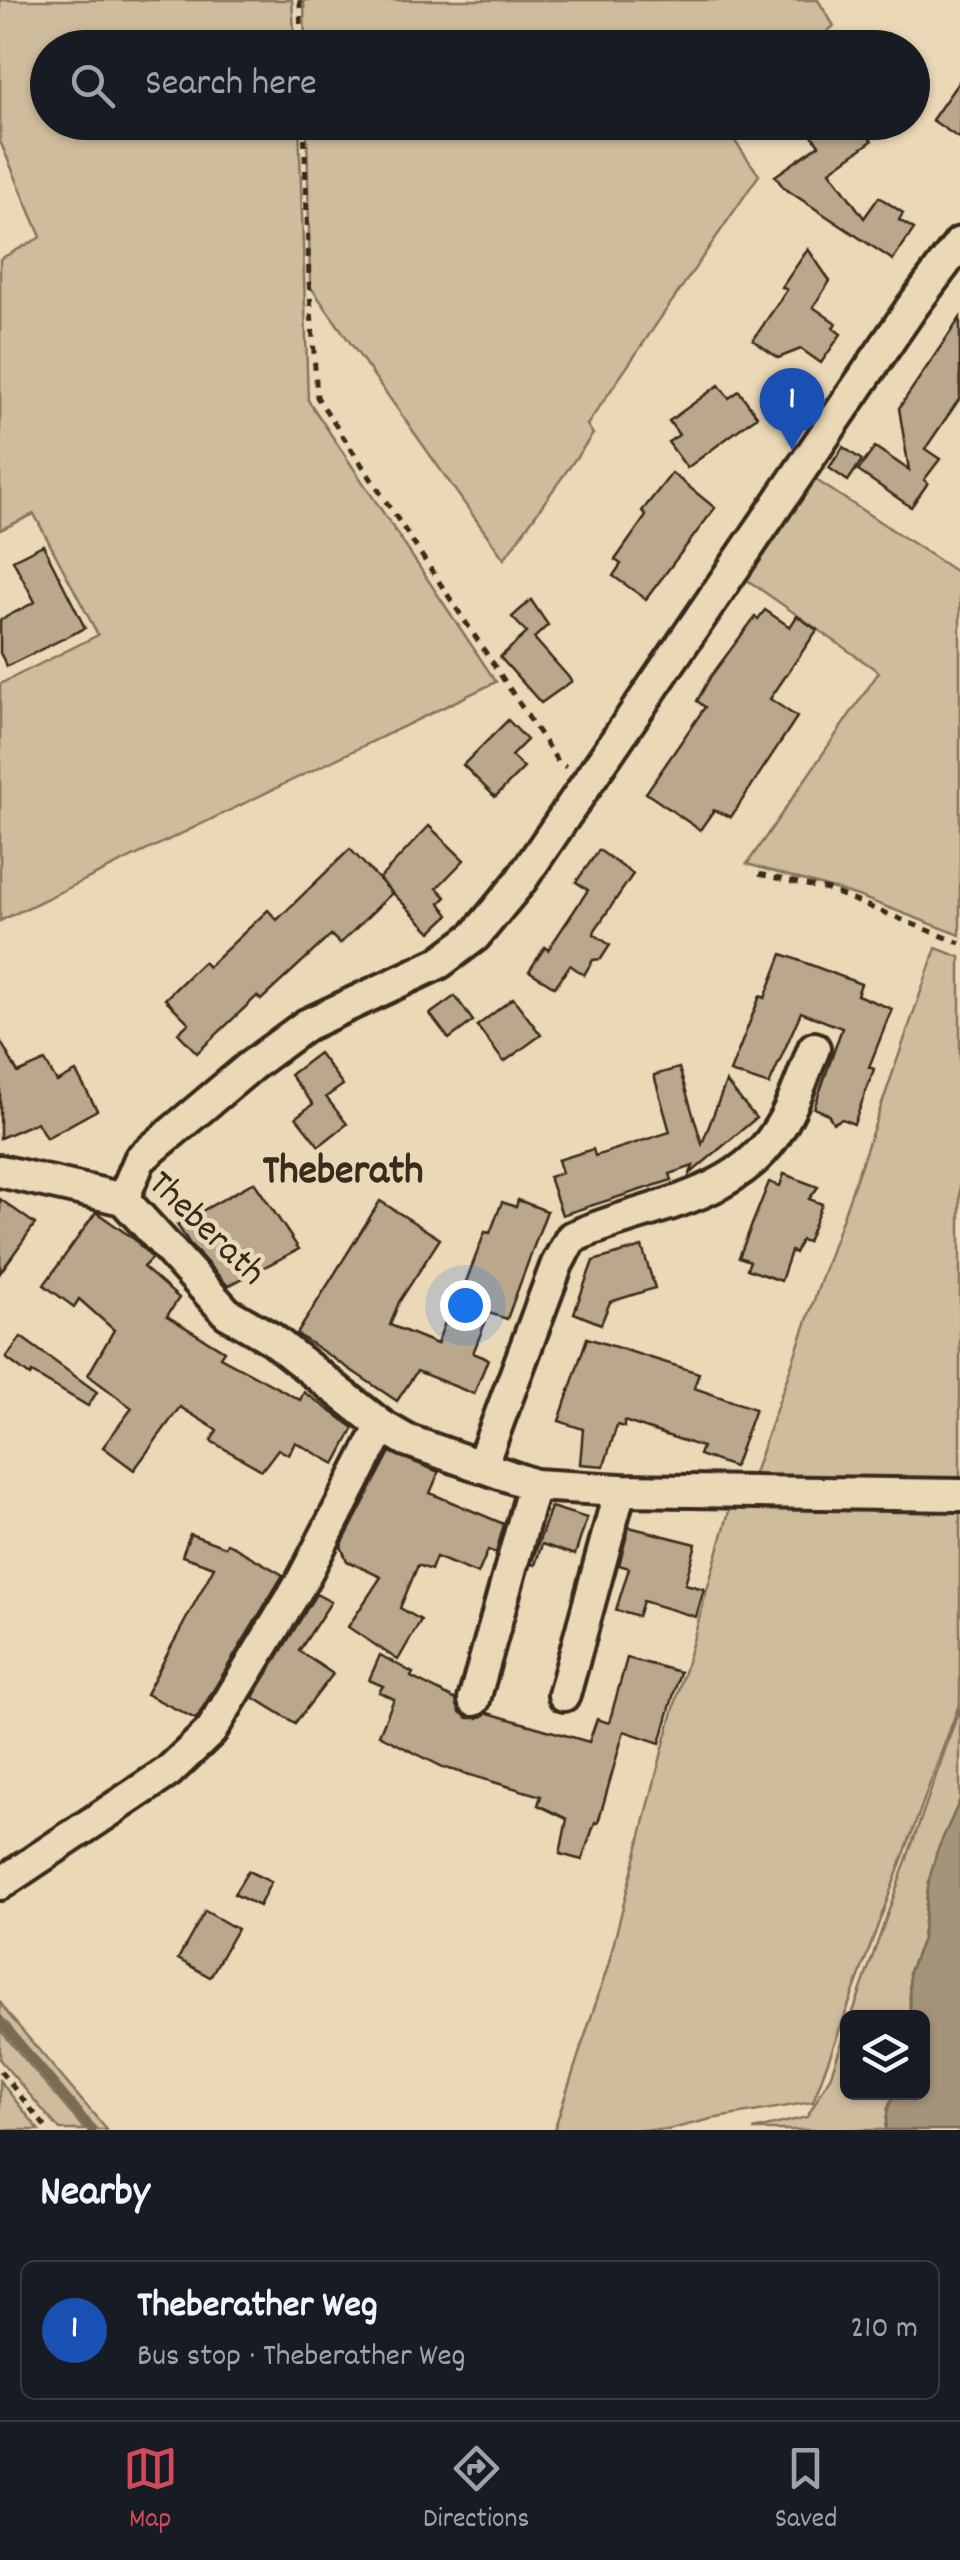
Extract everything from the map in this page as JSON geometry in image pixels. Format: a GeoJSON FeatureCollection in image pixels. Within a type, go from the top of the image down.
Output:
{"type":"FeatureCollection","features":[{"type":"Feature","properties":{"kind":"street"},"geometry":{"type":"LineString","coordinates":[[123,1198],[140,1159],[289,1036],[418,974],[475,936],[519,882],[912,307],[960,244]]}},
{"type":"Feature","properties":{"kind":"street"},"geometry":{"type":"LineString","coordinates":[[481,1467],[570,1238],[698,1194],[753,1159],[780,1128],[814,1048]]}},
{"type":"Feature","properties":{"kind":"street","name":"Theberath"},"geometry":{"type":"LineString","coordinates":[[0,1171],[123,1198],[227,1312],[272,1339],[382,1426],[406,1440],[534,1485],[960,1495]]}},
{"type":"Feature","properties":{"kind":"street"},"geometry":{"type":"LineString","coordinates":[[0,1884],[168,1772],[211,1731],[302,1582],[382,1426]]}},
{"type":"Feature","properties":{"kind":"street"},"geometry":{"type":"LineString","coordinates":[[474,1700],[534,1485]]}},
{"type":"Feature","properties":{"kind":"street"},"geometry":{"type":"LineString","coordinates":[[564,1695],[620,1490]]}},
{"type":"Feature","properties":{"kind":"path"},"geometry":{"type":"LineString","coordinates":[[300,0],[301,30]]}},
{"type":"Feature","properties":{"kind":"path"},"geometry":{"type":"LineString","coordinates":[[305,140],[317,397],[558,762],[588,781]]}},
{"type":"Feature","properties":{"kind":"path"},"geometry":{"type":"LineString","coordinates":[[759,874],[828,890],[960,943]]}},
{"type":"Feature","properties":{"kind":"path"},"geometry":{"type":"LineString","coordinates":[[0,2070],[48,2130]]}},
{"type":"Feature","properties":{"kind":"shaded area"},"geometry":{"type":"Polygon","coordinates":[[[0,0],[292,0],[294,30],[30,30],[30,140],[300,140],[308,400],[496,682],[0,921],[0,684],[98,635],[34,514],[0,530],[0,259],[41,237],[0,141],[0,0]]]}},
{"type":"Feature","properties":{"kind":"shaded area"},"geometry":{"type":"Polygon","coordinates":[[[304,0],[818,0],[834,26],[829,30],[305,30],[304,0]]]}},
{"type":"Feature","properties":{"kind":"shaded area"},"geometry":{"type":"Polygon","coordinates":[[[307,140],[734,140],[759,175],[587,425],[593,434],[504,559],[310,286],[307,140]]]}},
{"type":"Feature","properties":{"kind":"shaded area"},"geometry":{"type":"Polygon","coordinates":[[[807,474],[955,571],[960,566],[960,935],[858,896],[747,864],[879,672],[740,575],[807,474]]]}},
{"type":"Feature","properties":{"kind":"shaded area"},"geometry":{"type":"Polygon","coordinates":[[[936,948],[960,957],[960,1485],[752,1479],[936,948]]]}},
{"type":"Feature","properties":{"kind":"shaded area"},"geometry":{"type":"Polygon","coordinates":[[[733,1497],[960,1502],[960,1702],[847,2010],[840,2010],[840,2029],[813,2102],[668,2130],[554,2130],[608,1966],[664,1744],[733,1497]]]}},
{"type":"Feature","properties":{"kind":"shaded area"},"geometry":{"type":"Polygon","coordinates":[[[960,1707],[960,1800],[929,1880],[922,1939],[909,1972],[911,2010],[854,2010],[960,1707]]]}},
{"type":"Feature","properties":{"kind":"shaded area"},"geometry":{"type":"Polygon","coordinates":[[[960,1800],[960,2130],[885,2130],[892,2100],[930,2100],[930,2010],[910,2010],[909,1972],[922,1939],[929,1880],[937,1851],[960,1800]]]}},
{"type":"Feature","properties":{"kind":"shaded area"},"geometry":{"type":"Polygon","coordinates":[[[0,2002],[107,2130],[97,2130],[0,2015],[0,2002]]]}},
{"type":"Feature","properties":{"kind":"shaded area"},"geometry":{"type":"Polygon","coordinates":[[[0,2030],[85,2130],[60,2130],[0,2060],[0,2030]]]}},
{"type":"Feature","properties":{"kind":"shaded area"},"geometry":{"type":"Polygon","coordinates":[[[840,2048],[840,2100],[892,2100],[885,2130],[753,2130],[807,2117],[830,2077],[840,2048]]]}},
{"type":"Feature","properties":{"kind":"shaded area"},"geometry":{"type":"Polygon","coordinates":[[[0,2081],[39,2130],[0,2130],[0,2081]]]}},
{"type":"Feature","properties":{"kind":"building"},"geometry":{"type":"Polygon","coordinates":[[[960,80],[960,139],[932,120],[960,80]]]}},
{"type":"Feature","properties":{"kind":"building"},"geometry":{"type":"Polygon","coordinates":[[[816,140],[871,140],[830,171],[864,218],[879,197],[903,213],[899,220],[914,229],[893,260],[784,188],[775,176],[819,145],[816,140]]]}},
{"type":"Feature","properties":{"kind":"building"},"geometry":{"type":"Polygon","coordinates":[[[808,249],[830,281],[813,307],[836,323],[833,328],[841,334],[821,363],[801,349],[778,358],[753,340],[787,290],[782,287],[808,249]]]}},
{"type":"Feature","properties":{"kind":"building"},"geometry":{"type":"Polygon","coordinates":[[[960,318],[960,398],[925,449],[940,459],[911,507],[858,471],[875,447],[909,470],[899,408],[960,318]]]}},
{"type":"Feature","properties":{"kind":"building"},"geometry":{"type":"Polygon","coordinates":[[[719,385],[729,398],[739,391],[757,416],[687,468],[668,442],[679,435],[669,421],[719,385]]]}},
{"type":"Feature","properties":{"kind":"building"},"geometry":{"type":"Polygon","coordinates":[[[843,447],[862,460],[848,481],[829,468],[843,447]]]}},
{"type":"Feature","properties":{"kind":"building"},"geometry":{"type":"Polygon","coordinates":[[[672,473],[715,508],[646,599],[613,576],[621,564],[615,560],[646,516],[642,511],[672,473]]]}},
{"type":"Feature","properties":{"kind":"building"},"geometry":{"type":"Polygon","coordinates":[[[43,545],[85,628],[7,666],[0,653],[0,620],[35,602],[13,560],[43,545]]]}},
{"type":"Feature","properties":{"kind":"building"},"geometry":{"type":"Polygon","coordinates":[[[531,600],[548,625],[534,638],[572,681],[541,703],[500,657],[527,633],[512,617],[531,600]]]}},
{"type":"Feature","properties":{"kind":"building"},"geometry":{"type":"Polygon","coordinates":[[[765,610],[790,627],[797,616],[817,630],[770,699],[797,717],[731,817],[714,810],[700,830],[646,793],[705,707],[697,701],[711,676],[755,617],[758,619],[765,610]]]}},
{"type":"Feature","properties":{"kind":"building"},"geometry":{"type":"Polygon","coordinates":[[[508,720],[527,740],[511,756],[524,768],[495,797],[463,765],[508,720]]]}},
{"type":"Feature","properties":{"kind":"building"},"geometry":{"type":"Polygon","coordinates":[[[429,826],[464,860],[437,888],[446,897],[440,903],[449,915],[431,932],[379,879],[429,826]]]}},
{"type":"Feature","properties":{"kind":"building"},"geometry":{"type":"Polygon","coordinates":[[[350,849],[392,893],[340,944],[331,935],[261,1000],[257,996],[197,1053],[178,1033],[189,1023],[165,999],[203,962],[208,967],[268,910],[277,920],[350,849]]]}},
{"type":"Feature","properties":{"kind":"building"},"geometry":{"type":"Polygon","coordinates":[[[599,850],[633,874],[595,930],[594,934],[610,945],[601,959],[593,960],[584,975],[570,965],[555,987],[529,971],[588,890],[576,882],[599,850]]]}},
{"type":"Feature","properties":{"kind":"building"},"geometry":{"type":"Polygon","coordinates":[[[782,954],[861,984],[857,995],[892,1009],[869,1067],[874,1069],[854,1124],[842,1119],[833,1123],[828,1114],[814,1108],[842,1028],[801,1012],[769,1085],[730,1072],[760,996],[765,998],[782,954]]]}},
{"type":"Feature","properties":{"kind":"building"},"geometry":{"type":"Polygon","coordinates":[[[455,996],[473,1021],[449,1039],[430,1014],[455,996]]]}},
{"type":"Feature","properties":{"kind":"building"},"geometry":{"type":"Polygon","coordinates":[[[513,998],[541,1035],[504,1062],[477,1026],[513,998]]]}},
{"type":"Feature","properties":{"kind":"building"},"geometry":{"type":"Polygon","coordinates":[[[0,1040],[18,1073],[45,1061],[57,1082],[76,1072],[97,1110],[46,1138],[37,1122],[0,1138],[0,1040]]]}},
{"type":"Feature","properties":{"kind":"building"},"geometry":{"type":"Polygon","coordinates":[[[319,1053],[343,1085],[326,1097],[347,1124],[319,1146],[296,1117],[313,1104],[290,1075],[319,1053]]]}},
{"type":"Feature","properties":{"kind":"building"},"geometry":{"type":"Polygon","coordinates":[[[679,1068],[702,1144],[726,1082],[756,1118],[690,1174],[693,1166],[670,1174],[672,1180],[562,1215],[549,1177],[562,1173],[558,1160],[593,1149],[595,1156],[670,1132],[654,1075],[679,1068]]]}},
{"type":"Feature","properties":{"kind":"building"},"geometry":{"type":"Polygon","coordinates":[[[784,1174],[818,1187],[809,1199],[822,1204],[807,1242],[801,1240],[795,1253],[791,1251],[781,1281],[747,1269],[750,1261],[739,1257],[769,1182],[780,1186],[784,1174]]]}},
{"type":"Feature","properties":{"kind":"building"},"geometry":{"type":"Polygon","coordinates":[[[254,1182],[299,1249],[228,1286],[177,1225],[254,1182]]]}},
{"type":"Feature","properties":{"kind":"building"},"geometry":{"type":"Polygon","coordinates":[[[0,1199],[35,1224],[0,1273],[0,1199]]]}},
{"type":"Feature","properties":{"kind":"building"},"geometry":{"type":"Polygon","coordinates":[[[518,1200],[547,1211],[507,1319],[489,1313],[473,1353],[488,1359],[474,1394],[417,1371],[397,1401],[297,1334],[380,1201],[440,1239],[399,1302],[390,1325],[437,1344],[485,1232],[490,1233],[502,1202],[516,1207],[518,1200]]]}},
{"type":"Feature","properties":{"kind":"building"},"geometry":{"type":"Polygon","coordinates":[[[96,1212],[134,1239],[152,1258],[143,1267],[179,1298],[167,1316],[224,1351],[220,1357],[300,1400],[304,1392],[354,1428],[335,1464],[295,1442],[289,1455],[278,1449],[262,1470],[211,1441],[217,1430],[180,1407],[134,1470],[103,1447],[132,1408],[88,1375],[114,1330],[79,1299],[74,1307],[44,1285],[96,1212]]]}},
{"type":"Feature","properties":{"kind":"building"},"geometry":{"type":"Polygon","coordinates":[[[642,1247],[655,1288],[610,1302],[601,1324],[574,1313],[593,1261],[642,1247]]]}},
{"type":"Feature","properties":{"kind":"building"},"geometry":{"type":"Polygon","coordinates":[[[21,1337],[97,1392],[88,1406],[32,1373],[30,1376],[6,1358],[21,1337]]]}},
{"type":"Feature","properties":{"kind":"building"},"geometry":{"type":"Polygon","coordinates":[[[587,1338],[699,1373],[694,1388],[755,1409],[734,1467],[699,1455],[702,1447],[624,1421],[624,1427],[617,1425],[604,1466],[580,1464],[583,1429],[559,1421],[587,1338]]]}},
{"type":"Feature","properties":{"kind":"building"},"geometry":{"type":"Polygon","coordinates":[[[390,1452],[439,1472],[430,1493],[504,1524],[496,1553],[488,1550],[478,1574],[436,1557],[431,1570],[418,1565],[400,1608],[421,1620],[398,1660],[348,1627],[381,1577],[347,1561],[341,1546],[390,1452]]]}},
{"type":"Feature","properties":{"kind":"building"},"geometry":{"type":"Polygon","coordinates":[[[551,1507],[587,1518],[575,1555],[542,1544],[535,1565],[531,1564],[551,1507]]]}},
{"type":"Feature","properties":{"kind":"building"},"geometry":{"type":"Polygon","coordinates":[[[629,1527],[696,1544],[685,1584],[704,1589],[696,1617],[643,1601],[638,1617],[616,1610],[629,1568],[619,1565],[629,1527]]]}},
{"type":"Feature","properties":{"kind":"building"},"geometry":{"type":"Polygon","coordinates":[[[190,1534],[225,1547],[227,1543],[283,1575],[196,1719],[146,1694],[214,1567],[182,1556],[190,1534]]]}},
{"type":"Feature","properties":{"kind":"building"},"geometry":{"type":"Polygon","coordinates":[[[316,1594],[331,1602],[299,1651],[333,1674],[295,1723],[253,1697],[316,1594]]]}},
{"type":"Feature","properties":{"kind":"building"},"geometry":{"type":"Polygon","coordinates":[[[380,1655],[413,1673],[411,1677],[456,1700],[460,1712],[468,1718],[488,1713],[589,1742],[597,1719],[609,1723],[627,1658],[680,1672],[660,1743],[624,1731],[598,1823],[595,1822],[582,1860],[560,1854],[567,1819],[538,1805],[541,1796],[443,1767],[379,1735],[394,1699],[379,1692],[383,1686],[369,1680],[380,1655]]]}},
{"type":"Feature","properties":{"kind":"building"},"geometry":{"type":"Polygon","coordinates":[[[248,1871],[271,1882],[259,1906],[234,1894],[248,1871]]]}},
{"type":"Feature","properties":{"kind":"building"},"geometry":{"type":"Polygon","coordinates":[[[205,1911],[237,1929],[210,1977],[178,1959],[205,1911]]]}},
{"type":"Feature","properties":{"kind":"waterway"},"geometry":{"type":"LineString","coordinates":[[0,2021],[92,2130]]}},
{"type":"Feature","properties":{"kind":"place","name":"Theberather Weg"},"geometry":{"type":"Point","coordinates":[792,450]}},
{"type":"Feature","properties":{"kind":"district","name":"Theberath"},"geometry":{"type":"Point","coordinates":[343,1174]}}]}
